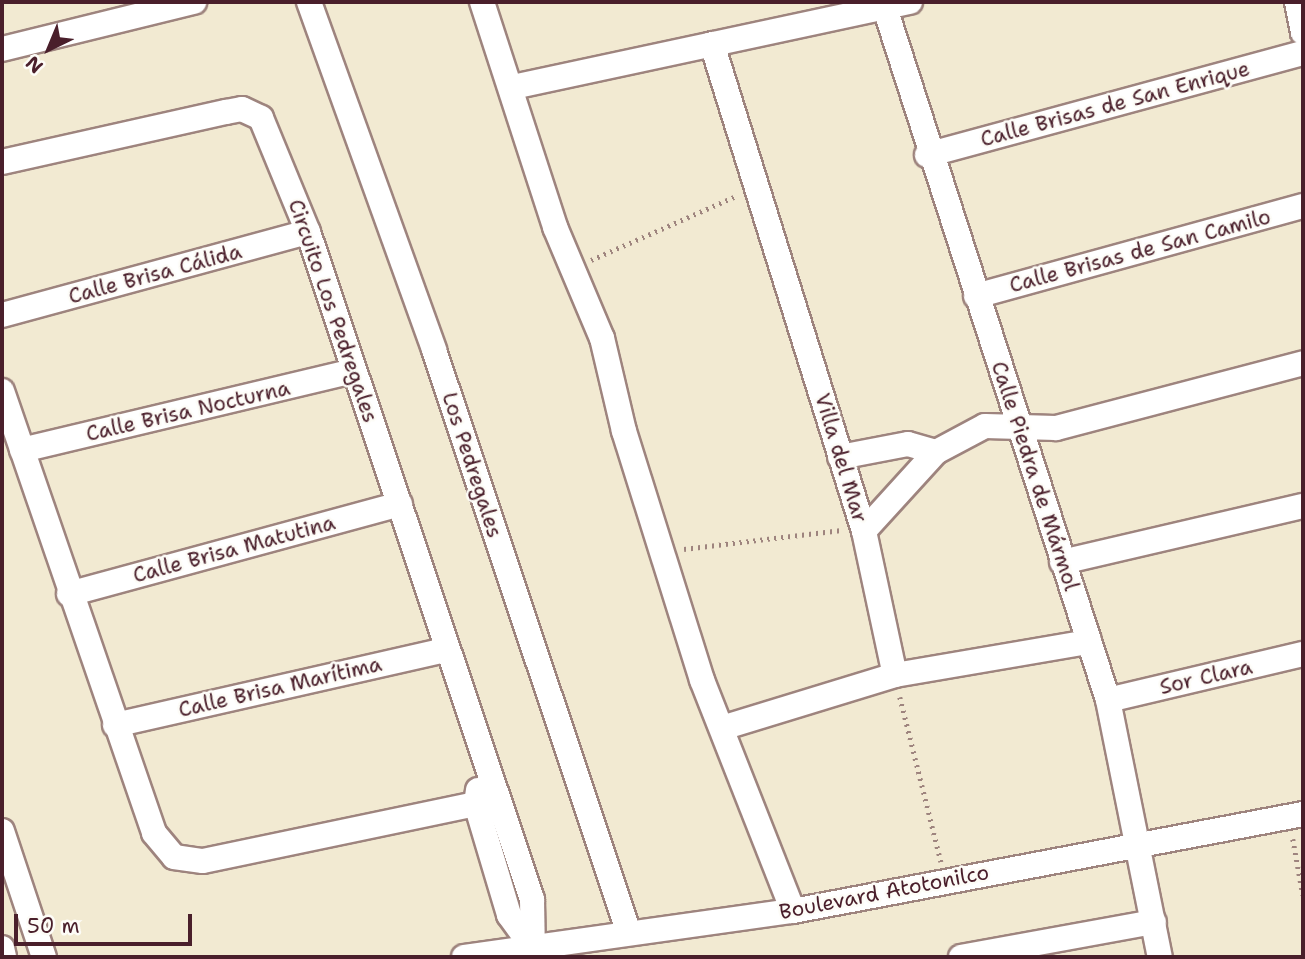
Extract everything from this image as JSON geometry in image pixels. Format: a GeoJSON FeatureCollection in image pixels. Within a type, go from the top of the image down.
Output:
{"type":"FeatureCollection","features":[{"type":"Feature","properties":{"kind":"street"},"geometry":{"type":"LineString","coordinates":[[3,46],[194,2]]}},
{"type":"Feature","properties":{"kind":"street","name":"Los Pedregales"},"geometry":{"type":"LineString","coordinates":[[309,2],[434,350],[628,930]]}},
{"type":"Feature","properties":{"kind":"street"},"geometry":{"type":"LineString","coordinates":[[482,2],[513,87],[572,270],[602,338],[663,552],[722,728],[793,911]]}},
{"type":"Feature","properties":{"kind":"street"},"geometry":{"type":"LineString","coordinates":[[513,87],[884,5],[910,2]]}},
{"type":"Feature","properties":{"kind":"street"},"geometry":{"type":"LineString","coordinates":[[1297,2],[1303,32]]}},
{"type":"Feature","properties":{"kind":"street","name":"Calle Piedra de Mármol"},"geometry":{"type":"LineString","coordinates":[[884,5],[927,155],[1021,429],[1108,700],[1141,847],[1160,957]]}},
{"type":"Feature","properties":{"kind":"street","name":"Villa del Mar"},"geometry":{"type":"LineString","coordinates":[[712,44],[864,531],[895,675]]}},
{"type":"Feature","properties":{"kind":"street","name":"Calle Brisas de San Enrique"},"geometry":{"type":"LineString","coordinates":[[927,155],[1303,53]]}},
{"type":"Feature","properties":{"kind":"street","name":"Circuito Los Pedregales"},"geometry":{"type":"LineString","coordinates":[[2,162],[226,111],[253,112],[266,128],[308,232],[400,504],[481,760],[485,802],[532,899],[532,951]]}},
{"type":"Feature","properties":{"kind":"street","name":"Calle Brisas de San Camilo"},"geometry":{"type":"LineString","coordinates":[[976,296],[1303,206]]}},
{"type":"Feature","properties":{"kind":"street","name":"Calle Brisa Cálida"},"geometry":{"type":"LineString","coordinates":[[2,315],[308,232]]}},
{"type":"Feature","properties":{"kind":"street"},"geometry":{"type":"LineString","coordinates":[[864,531],[936,452],[985,426],[1056,428],[1303,363]]}},
{"type":"Feature","properties":{"kind":"street","name":"Calle Brisa Nocturna"},"geometry":{"type":"LineString","coordinates":[[22,450],[354,371]]}},
{"type":"Feature","properties":{"kind":"street"},"geometry":{"type":"LineString","coordinates":[[2,391],[69,594],[154,833],[186,862],[485,802]]}},
{"type":"Feature","properties":{"kind":"street"},"geometry":{"type":"LineString","coordinates":[[841,457],[908,444],[936,452]]}},
{"type":"Feature","properties":{"kind":"street","name":"Calle Brisa Matutina"},"geometry":{"type":"LineString","coordinates":[[69,594],[400,504]]}},
{"type":"Feature","properties":{"kind":"street"},"geometry":{"type":"LineString","coordinates":[[1062,562],[1303,506]]}},
{"type":"Feature","properties":{"kind":"street"},"geometry":{"type":"LineString","coordinates":[[722,728],[895,675],[1089,642]]}},
{"type":"Feature","properties":{"kind":"street","name":"Calle Brisa Marítima"},"geometry":{"type":"LineString","coordinates":[[115,725],[445,650]]}},
{"type":"Feature","properties":{"kind":"street","name":"Sor Clara"},"geometry":{"type":"LineString","coordinates":[[1108,700],[1303,654]]}},
{"type":"Feature","properties":{"kind":"street","name":"Boulevard Atotonilco"},"geometry":{"type":"LineString","coordinates":[[464,957],[532,951],[628,930],[793,911],[946,879],[1141,847],[1296,816]]}},
{"type":"Feature","properties":{"kind":"street"},"geometry":{"type":"LineString","coordinates":[[2,831],[11,885],[44,957]]}},
{"type":"Feature","properties":{"kind":"street"},"geometry":{"type":"LineString","coordinates":[[961,957],[1154,922]]}},
{"type":"Feature","properties":{"kind":"street"},"geometry":{"type":"LineString","coordinates":[[2,948],[4,957]]}},
{"type":"Feature","properties":{"kind":"path"},"geometry":{"type":"LineString","coordinates":[[572,270],[622,241],[756,186]]}},
{"type":"Feature","properties":{"kind":"path"},"geometry":{"type":"LineString","coordinates":[[663,552],[864,531]]}},
{"type":"Feature","properties":{"kind":"path"},"geometry":{"type":"LineString","coordinates":[[895,675],[946,879]]}},
{"type":"Feature","properties":{"kind":"path"},"geometry":{"type":"LineString","coordinates":[[1296,816],[1303,895]]}}]}
